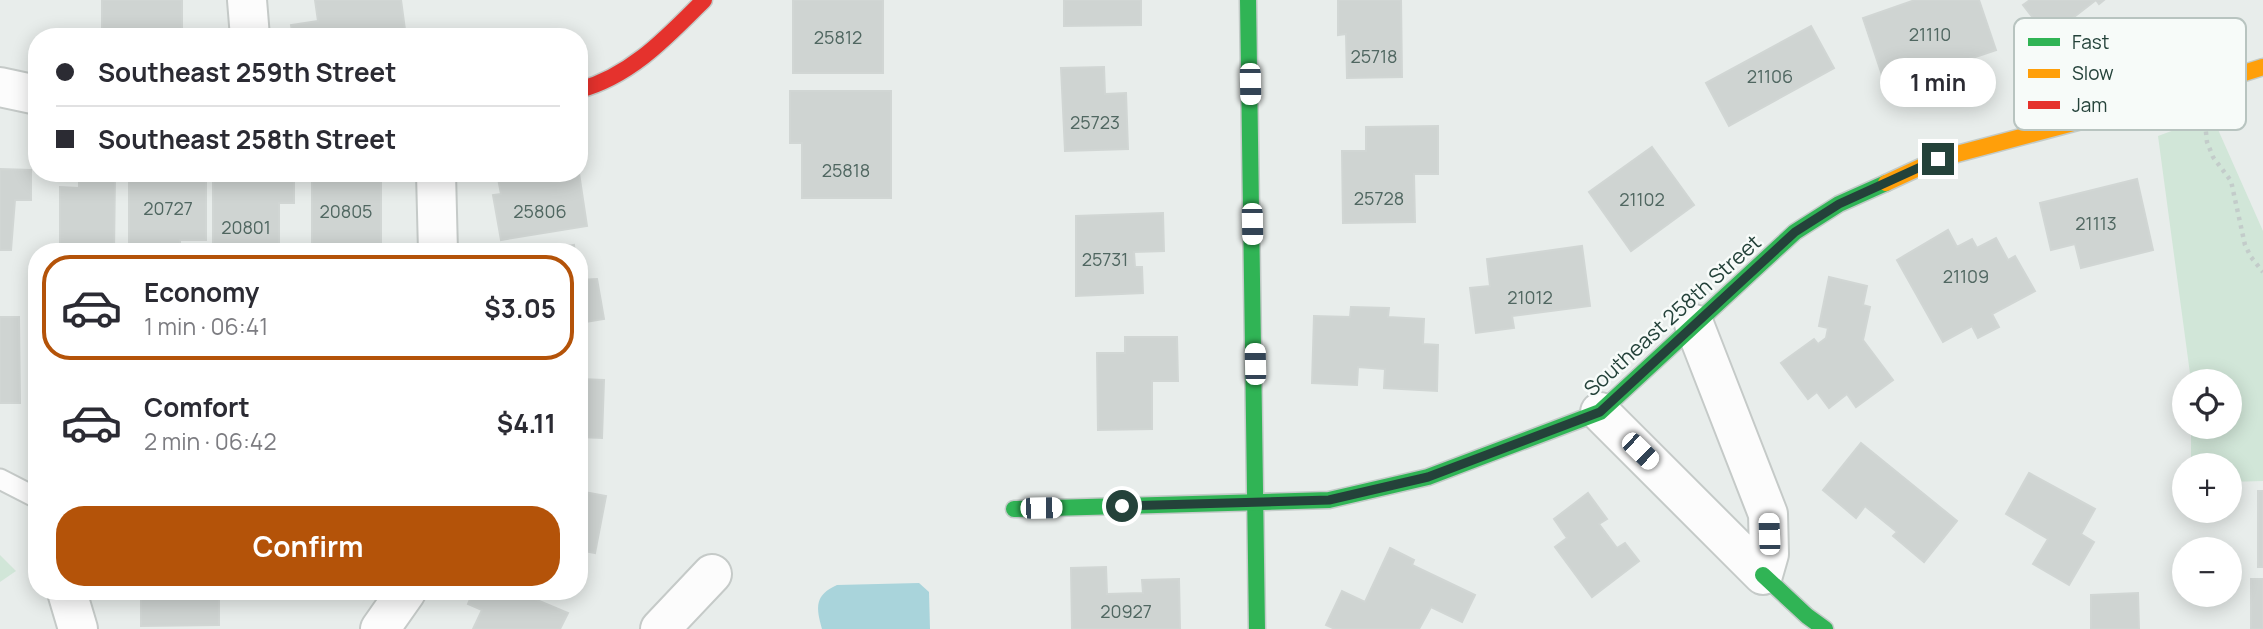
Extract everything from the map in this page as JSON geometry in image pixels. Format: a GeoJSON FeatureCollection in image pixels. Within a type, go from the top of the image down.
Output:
{"type":"FeatureCollection","features":[{"type":"Feature","properties":{"kind":"street"},"geometry":{"type":"LineString","coordinates":[[247,0],[249,28]]}},
{"type":"Feature","properties":{"kind":"street"},"geometry":{"type":"LineString","coordinates":[[588,89],[646,57],[704,0]]}},
{"type":"Feature","properties":{"kind":"street"},"geometry":{"type":"LineString","coordinates":[[1248,0],[1257,629]]}},
{"type":"Feature","properties":{"kind":"street","name":"Southeast 258th Street"},"geometry":{"type":"LineString","coordinates":[[2246,72],[2263,67]]}},
{"type":"Feature","properties":{"kind":"street"},"geometry":{"type":"LineString","coordinates":[[0,87],[28,94]]}},
{"type":"Feature","properties":{"kind":"street","name":"Southeast 258th Street"},"geometry":{"type":"LineString","coordinates":[[1014,509],[1329,500],[1428,477],[1600,412],[1795,232],[1839,204],[1938,159],[2047,130]]}},
{"type":"Feature","properties":{"kind":"street"},"geometry":{"type":"LineString","coordinates":[[436,182],[438,243]]}},
{"type":"Feature","properties":{"kind":"street"},"geometry":{"type":"LineString","coordinates":[[1694,324],[1768,514],[1769,554],[1763,575]]}},
{"type":"Feature","properties":{"kind":"street"},"geometry":{"type":"LineString","coordinates":[[1600,412],[1763,575],[1825,629]]}},
{"type":"Feature","properties":{"kind":"street"},"geometry":{"type":"LineString","coordinates":[[660,629],[712,574]]}},
{"type":"Feature","properties":{"kind":"street"},"geometry":{"type":"LineString","coordinates":[[69,600],[78,629]]}},
{"type":"Feature","properties":{"kind":"street"},"geometry":{"type":"LineString","coordinates":[[380,629],[401,600]]}},
{"type":"Feature","properties":{"kind":"lane"},"geometry":{"type":"LineString","coordinates":[[0,478],[28,493]]}},
{"type":"Feature","properties":{"kind":"path"},"geometry":{"type":"LineString","coordinates":[[2206,130],[2213,157],[2231,181],[2245,245],[2263,272]]}},
{"type":"Feature","properties":{"kind":"green space"},"geometry":{"type":"Polygon","coordinates":[[[2174,130],[2218,130],[2263,231],[2263,481],[2242,482],[2242,453],[2191,453],[2191,439],[2242,439],[2242,369],[2189,369],[2158,136],[2174,130]]]}},
{"type":"Feature","properties":{"kind":"green space"},"geometry":{"type":"Polygon","coordinates":[[[0,555],[16,571],[0,582],[0,555]]]}},
{"type":"Feature","properties":{"kind":"water"},"geometry":{"type":"Polygon","coordinates":[[[919,583],[929,592],[930,629],[822,629],[819,603],[824,593],[837,585],[919,583]]]}},
{"type":"Feature","properties":{"kind":"building"},"geometry":{"type":"Polygon","coordinates":[[[102,0],[182,0],[182,28],[102,28],[102,0]]]}},
{"type":"Feature","properties":{"kind":"building"},"geometry":{"type":"Polygon","coordinates":[[[315,0],[401,0],[405,28],[292,28],[291,25],[318,21],[315,0]]]}},
{"type":"Feature","properties":{"kind":"building"},"geometry":{"type":"Polygon","coordinates":[[[793,0],[883,0],[883,73],[793,73],[793,0]]]}},
{"type":"Feature","properties":{"kind":"building"},"geometry":{"type":"Polygon","coordinates":[[[1064,0],[1141,0],[1141,25],[1064,26],[1064,0]]]}},
{"type":"Feature","properties":{"kind":"building"},"geometry":{"type":"Polygon","coordinates":[[[1338,0],[1401,0],[1402,77],[1347,78],[1346,34],[1338,35],[1338,0]]]}},
{"type":"Feature","properties":{"kind":"building"},"geometry":{"type":"Polygon","coordinates":[[[1915,0],[1979,0],[1996,50],[1886,87],[1863,18],[1915,0]]]}},
{"type":"Feature","properties":{"kind":"building"},"geometry":{"type":"Polygon","coordinates":[[[2030,0],[2096,0],[2073,18],[2033,18],[2023,5],[2030,0]]]}},
{"type":"Feature","properties":{"kind":"building"},"geometry":{"type":"Polygon","coordinates":[[[1811,26],[1834,68],[1729,126],[1706,83],[1811,26]]]}},
{"type":"Feature","properties":{"kind":"building"},"geometry":{"type":"Polygon","coordinates":[[[1104,67],[1105,94],[1126,93],[1128,149],[1065,151],[1061,68],[1104,67]]]}},
{"type":"Feature","properties":{"kind":"building"},"geometry":{"type":"Polygon","coordinates":[[[790,91],[891,91],[891,198],[802,198],[802,143],[790,143],[790,91]]]}},
{"type":"Feature","properties":{"kind":"building"},"geometry":{"type":"Polygon","coordinates":[[[1438,126],[1438,174],[1414,174],[1415,222],[1343,223],[1342,151],[1366,151],[1366,127],[1438,126]]]}},
{"type":"Feature","properties":{"kind":"building"},"geometry":{"type":"Polygon","coordinates":[[[1652,147],[1694,205],[1631,251],[1589,192],[1652,147]]]}},
{"type":"Feature","properties":{"kind":"building"},"geometry":{"type":"Polygon","coordinates":[[[0,169],[28,170],[31,200],[15,200],[11,250],[0,250],[0,169]]]}},
{"type":"Feature","properties":{"kind":"building"},"geometry":{"type":"Polygon","coordinates":[[[2137,179],[2153,250],[2081,268],[2075,244],[2051,250],[2040,203],[2137,179]]]}},
{"type":"Feature","properties":{"kind":"building"},"geometry":{"type":"Polygon","coordinates":[[[79,182],[115,182],[114,243],[60,243],[60,187],[79,188],[79,182]]]}},
{"type":"Feature","properties":{"kind":"building"},"geometry":{"type":"Polygon","coordinates":[[[129,182],[206,182],[206,240],[129,243],[129,182]]]}},
{"type":"Feature","properties":{"kind":"building"},"geometry":{"type":"Polygon","coordinates":[[[213,182],[294,182],[294,203],[279,203],[279,243],[213,243],[213,182]]]}},
{"type":"Feature","properties":{"kind":"building"},"geometry":{"type":"Polygon","coordinates":[[[312,182],[381,182],[381,243],[312,243],[312,182]]]}},
{"type":"Feature","properties":{"kind":"building"},"geometry":{"type":"Polygon","coordinates":[[[499,182],[580,182],[587,226],[501,240],[493,195],[501,194],[499,182]]]}},
{"type":"Feature","properties":{"kind":"building"},"geometry":{"type":"Polygon","coordinates":[[[1163,213],[1164,251],[1134,252],[1135,267],[1142,267],[1143,293],[1076,296],[1076,216],[1163,213]]]}},
{"type":"Feature","properties":{"kind":"building"},"geometry":{"type":"Polygon","coordinates":[[[1948,230],[1957,247],[1972,239],[1977,248],[1996,238],[2008,260],[2015,256],[2035,291],[1992,314],[1999,327],[1978,338],[1972,326],[1943,342],[1897,260],[1948,230]]]}},
{"type":"Feature","properties":{"kind":"building"},"geometry":{"type":"Polygon","coordinates":[[[1582,246],[1590,306],[1512,316],[1514,328],[1476,333],[1470,288],[1490,286],[1487,259],[1582,246]]]}},
{"type":"Feature","properties":{"kind":"building"},"geometry":{"type":"Polygon","coordinates":[[[1829,277],[1867,286],[1863,305],[1870,307],[1863,340],[1893,380],[1856,407],[1847,394],[1829,408],[1817,392],[1808,399],[1781,363],[1814,339],[1818,344],[1826,338],[1828,328],[1819,326],[1829,277]]]}},
{"type":"Feature","properties":{"kind":"building"},"geometry":{"type":"Polygon","coordinates":[[[597,279],[604,319],[588,322],[588,280],[597,279]]]}},
{"type":"Feature","properties":{"kind":"building"},"geometry":{"type":"Polygon","coordinates":[[[1351,307],[1389,308],[1388,317],[1424,319],[1423,344],[1438,345],[1437,391],[1384,388],[1385,369],[1358,367],[1357,385],[1312,383],[1314,316],[1350,317],[1351,307]]]}},
{"type":"Feature","properties":{"kind":"building"},"geometry":{"type":"Polygon","coordinates":[[[0,317],[19,317],[20,403],[0,403],[0,317]]]}},
{"type":"Feature","properties":{"kind":"building"},"geometry":{"type":"Polygon","coordinates":[[[1125,337],[1177,337],[1178,381],[1152,381],[1152,429],[1098,430],[1097,353],[1125,353],[1125,337]]]}},
{"type":"Feature","properties":{"kind":"building"},"geometry":{"type":"Polygon","coordinates":[[[588,379],[604,380],[602,438],[588,437],[588,379]]]}},
{"type":"Feature","properties":{"kind":"building"},"geometry":{"type":"Polygon","coordinates":[[[1861,443],[1957,521],[1924,562],[1893,536],[1897,532],[1865,506],[1856,518],[1823,490],[1861,443]]]}},
{"type":"Feature","properties":{"kind":"building"},"geometry":{"type":"Polygon","coordinates":[[[2029,473],[2095,509],[2081,534],[2094,542],[2069,585],[2033,564],[2048,539],[2006,514],[2029,473]]]}},
{"type":"Feature","properties":{"kind":"building"},"geometry":{"type":"Polygon","coordinates":[[[2258,491],[2263,491],[2263,567],[2258,567],[2258,491]]]}},
{"type":"Feature","properties":{"kind":"building"},"geometry":{"type":"Polygon","coordinates":[[[588,493],[606,496],[595,553],[588,552],[588,493]]]}},
{"type":"Feature","properties":{"kind":"building"},"geometry":{"type":"Polygon","coordinates":[[[1588,493],[1607,519],[1599,524],[1617,548],[1625,543],[1639,561],[1592,597],[1555,547],[1567,538],[1554,519],[1588,493]]]}},
{"type":"Feature","properties":{"kind":"building"},"geometry":{"type":"Polygon","coordinates":[[[1390,548],[1414,560],[1412,565],[1475,595],[1462,622],[1431,607],[1419,629],[1335,629],[1326,625],[1342,591],[1365,602],[1390,548]]]}},
{"type":"Feature","properties":{"kind":"building"},"geometry":{"type":"Polygon","coordinates":[[[1106,567],[1107,594],[1143,593],[1142,580],[1179,579],[1180,629],[1072,629],[1071,568],[1106,567]]]}},
{"type":"Feature","properties":{"kind":"building"},"geometry":{"type":"Polygon","coordinates":[[[2251,579],[2263,579],[2263,629],[2251,629],[2251,579]]]}},
{"type":"Feature","properties":{"kind":"building"},"geometry":{"type":"Polygon","coordinates":[[[2138,593],[2139,629],[2091,629],[2091,595],[2138,593]]]}},
{"type":"Feature","properties":{"kind":"building"},"geometry":{"type":"Polygon","coordinates":[[[141,600],[219,600],[219,625],[141,626],[141,600]]]}},
{"type":"Feature","properties":{"kind":"building"},"geometry":{"type":"Polygon","coordinates":[[[470,600],[537,600],[568,613],[560,629],[473,629],[482,610],[468,604],[470,600]]]}},
{"type":"Feature","properties":{"kind":"traffic: fast"},"geometry":{"type":"LineString","coordinates":[[1248,0],[1257,629]]}},
{"type":"Feature","properties":{"kind":"traffic: fast"},"geometry":{"type":"LineString","coordinates":[[1014,509],[1329,500],[1428,477],[1600,412],[1795,232],[1839,204],[1886,183]]}},
{"type":"Feature","properties":{"kind":"traffic: fast"},"geometry":{"type":"LineString","coordinates":[[1763,575],[1825,629]]}},
{"type":"Feature","properties":{"kind":"traffic: slow"},"geometry":{"type":"LineString","coordinates":[[2246,72],[2263,67]]}},
{"type":"Feature","properties":{"kind":"traffic: slow"},"geometry":{"type":"LineString","coordinates":[[1886,183],[1938,159],[2047,130]]}},
{"type":"Feature","properties":{"kind":"traffic: jam"},"geometry":{"type":"LineString","coordinates":[[588,87],[615,75],[647,54],[704,0]]}},
{"type":"Feature","properties":{"kind":"route"},"geometry":{"type":"LineString","coordinates":[[1122,506],[1329,500],[1428,477],[1600,412],[1795,232],[1839,204],[1938,159]]}}]}
